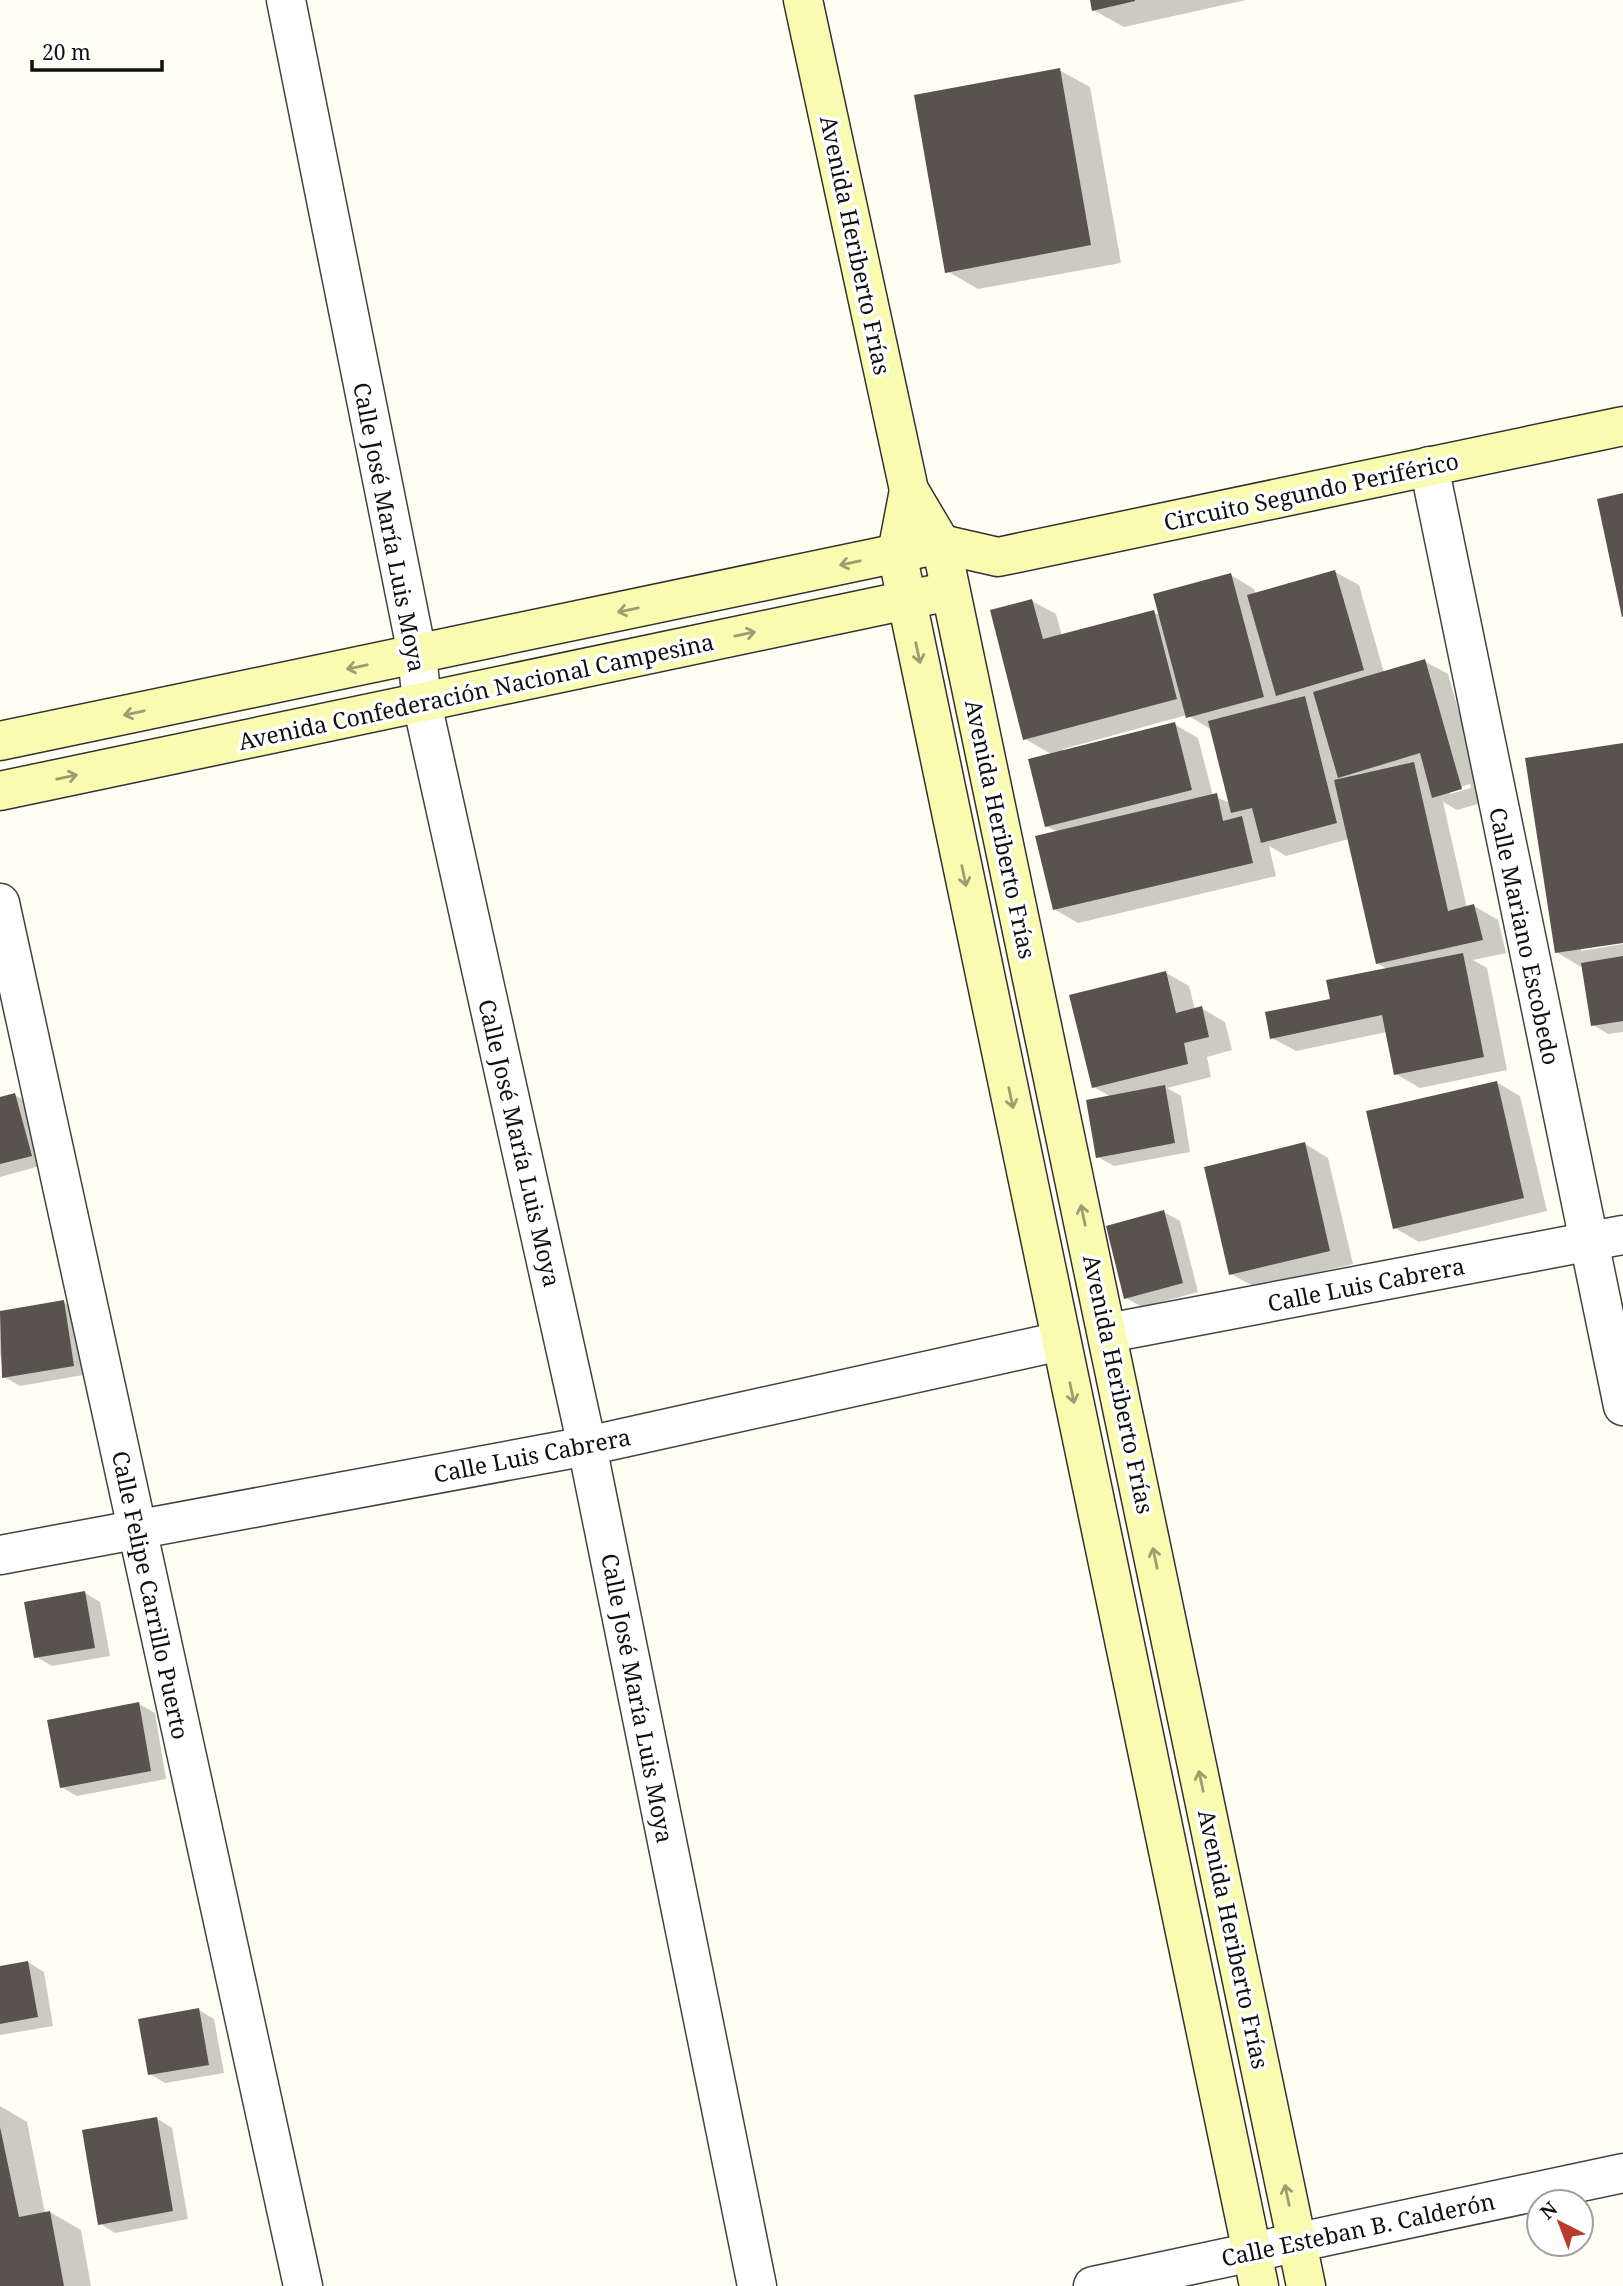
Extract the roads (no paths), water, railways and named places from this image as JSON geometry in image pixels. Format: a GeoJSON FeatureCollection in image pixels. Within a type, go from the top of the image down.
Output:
{"type":"FeatureCollection","features":[{"type":"Feature","properties":{"kind":"street","name":"Calle José María Luis Moya"},"geometry":{"type":"LineString","coordinates":[[286,0],[417,654],[422,703],[587,1446],[757,2286]]}},
{"type":"Feature","properties":{"kind":"street","name":"Avenida Heriberto Frías"},"geometry":{"type":"LineString","coordinates":[[803,0],[909,490],[941,544],[1306,2286]]}},
{"type":"Feature","properties":{"kind":"street","name":"Circuito Segundo Periférico"},"geometry":{"type":"LineString","coordinates":[[941,544],[998,556],[1623,426]]}},
{"type":"Feature","properties":{"kind":"street","name":"Calle Mariano Escobedo"},"geometry":{"type":"LineString","coordinates":[[1429,466],[1605,1239],[1623,1406]]}},
{"type":"Feature","properties":{"kind":"street","name":"Avenida Heriberto Frías"},"geometry":{"type":"LineString","coordinates":[[909,490],[897,553],[1255,2268]]}},
{"type":"Feature","properties":{"kind":"street","name":"Avenida Confederación Nacional Campesina"},"geometry":{"type":"LineString","coordinates":[[0,741],[941,544]]}},
{"type":"Feature","properties":{"kind":"street","name":"Circuito Segundo Periférico"},"geometry":{"type":"LineString","coordinates":[[951,591],[998,556]]}},
{"type":"Feature","properties":{"kind":"street","name":"Avenida Confederación Nacional Campesina"},"geometry":{"type":"LineString","coordinates":[[0,791],[951,591]]}},
{"type":"Feature","properties":{"kind":"street","name":"Calle Felipe Carrillo Puerto"},"geometry":{"type":"LineString","coordinates":[[0,903],[303,2286]]}},
{"type":"Feature","properties":{"kind":"street","name":"Calle Luis Cabrera"},"geometry":{"type":"LineString","coordinates":[[1108,1333],[1605,1239]]}},
{"type":"Feature","properties":{"kind":"street","name":"Calle Luis Cabrera"},"geometry":{"type":"LineString","coordinates":[[0,1555],[587,1446],[1061,1341]]}},
{"type":"Feature","properties":{"kind":"street","name":"Calle Esteban B. Calderón"},"geometry":{"type":"LineString","coordinates":[[1093,2286],[1255,2268],[1297,2242],[1623,2173]]}}]}
